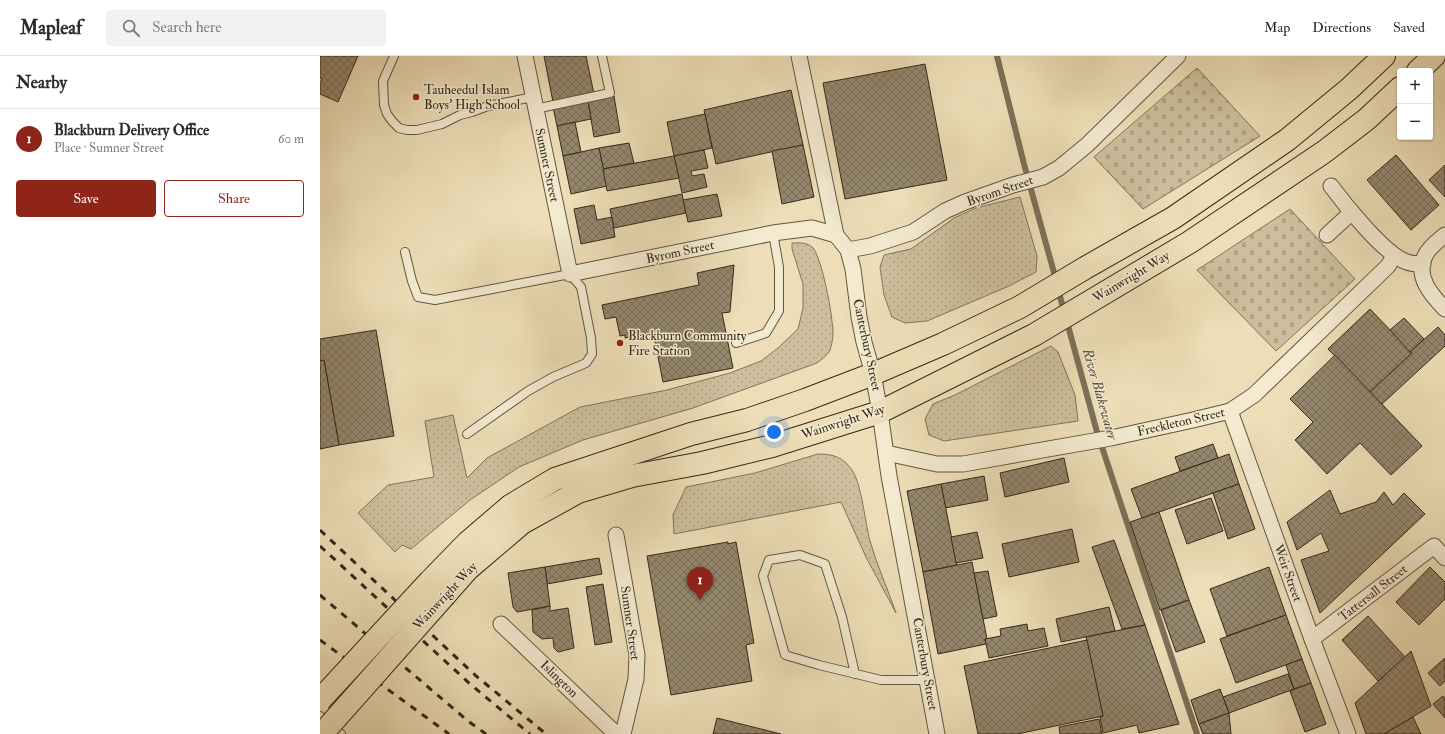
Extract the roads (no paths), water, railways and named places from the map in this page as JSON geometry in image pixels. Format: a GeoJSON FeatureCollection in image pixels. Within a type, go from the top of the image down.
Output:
{"type":"FeatureCollection","features":[{"type":"Feature","properties":{"kind":"highway","name":"Wainwright Way"},"geometry":{"type":"LineString","coordinates":[[322,734],[437,588],[468,542],[510,506],[555,479],[691,434],[748,420],[873,374],[943,344],[1020,307],[1173,218],[1287,140],[1349,89],[1384,56]]}},
{"type":"Feature","properties":{"kind":"highway"},"geometry":{"type":"LineString","coordinates":[[1421,68],[1434,56]]}},
{"type":"Feature","properties":{"kind":"highway","name":"Wainwright Way"},"geometry":{"type":"LineString","coordinates":[[320,700],[437,588],[468,568],[522,523],[578,492],[632,476],[772,446],[880,412],[1034,336],[1099,295],[1190,242],[1324,152],[1367,118],[1397,91]]}},
{"type":"Feature","properties":{"kind":"street","name":"Sumner Street"},"geometry":{"type":"LineString","coordinates":[[525,56],[570,274]]}},
{"type":"Feature","properties":{"kind":"street","name":"Canterbury Street"},"geometry":{"type":"LineString","coordinates":[[799,56],[836,235],[848,250],[853,269],[859,316],[864,342],[873,374],[886,453],[938,734]]}},
{"type":"Feature","properties":{"kind":"street","name":"Byrom Street"},"geometry":{"type":"LineString","coordinates":[[848,250],[870,246],[912,232],[945,211],[965,202],[1013,185],[1043,177],[1059,168],[1087,145],[1178,56]]}},
{"type":"Feature","properties":{"kind":"street"},"geometry":{"type":"LineString","coordinates":[[1331,186],[1352,212],[1394,256],[1407,262],[1423,264]]}},
{"type":"Feature","properties":{"kind":"street"},"geometry":{"type":"LineString","coordinates":[[1327,235],[1352,212]]}},
{"type":"Feature","properties":{"kind":"street","name":"Byrom Street"},"geometry":{"type":"LineString","coordinates":[[570,274],[773,233],[812,228],[836,235]]}},
{"type":"Feature","properties":{"kind":"street"},"geometry":{"type":"LineString","coordinates":[[1445,235],[1433,245],[1425,255],[1422,273],[1425,283],[1432,295],[1445,309]]}},
{"type":"Feature","properties":{"kind":"street","name":"Freckleton Street"},"geometry":{"type":"LineString","coordinates":[[886,453],[937,464],[963,464],[1111,438],[1230,411],[1254,395],[1388,266],[1394,256]]}},
{"type":"Feature","properties":{"kind":"street","name":"Weir Street"},"geometry":{"type":"LineString","coordinates":[[1230,411],[1312,639],[1348,734]]}},
{"type":"Feature","properties":{"kind":"street","name":"Sumner Street"},"geometry":{"type":"LineString","coordinates":[[616,535],[637,655],[636,679],[623,734]]}},
{"type":"Feature","properties":{"kind":"street","name":"Tattersall Street"},"geometry":{"type":"LineString","coordinates":[[1312,639],[1434,546],[1445,558]]}},
{"type":"Feature","properties":{"kind":"street","name":"Islington"},"geometry":{"type":"LineString","coordinates":[[501,624],[616,734]]}},
{"type":"Feature","properties":{"kind":"lane"},"geometry":{"type":"LineString","coordinates":[[394,56],[383,81],[384,104],[387,114],[392,122],[399,128],[408,130],[417,130],[442,124],[460,115],[488,106],[534,103],[610,93],[602,56]]}},
{"type":"Feature","properties":{"kind":"lane"},"geometry":{"type":"LineString","coordinates":[[736,343],[766,333],[778,312],[779,267],[773,233]]}},
{"type":"Feature","properties":{"kind":"lane"},"geometry":{"type":"LineString","coordinates":[[405,252],[412,281],[418,297],[435,300],[570,274],[581,287],[592,354],[586,363],[553,377],[528,391],[467,434]]}},
{"type":"Feature","properties":{"kind":"lane"},"geometry":{"type":"LineString","coordinates":[[855,674],[842,617],[825,564],[800,555],[769,560],[763,576],[785,655],[819,665],[855,674],[881,680],[927,680]]}},
{"type":"Feature","properties":{"kind":"lane"},"geometry":{"type":"LineString","coordinates":[[320,716],[341,734]]}},
{"type":"Feature","properties":{"kind":"waterway","name":"River Blakewater"},"geometry":{"type":"LineString","coordinates":[[997,56],[1024,164],[1056,280]]}},
{"type":"Feature","properties":{"kind":"waterway","name":"River Blakewater"},"geometry":{"type":"LineString","coordinates":[[1058,289],[1097,432],[1197,734]]}},
{"type":"Feature","properties":{"kind":"railway"},"geometry":{"type":"LineString","coordinates":[[320,530],[475,675],[546,734]]}},
{"type":"Feature","properties":{"kind":"railway"},"geometry":{"type":"LineString","coordinates":[[320,546],[470,684],[530,734]]}},
{"type":"Feature","properties":{"kind":"railway"},"geometry":{"type":"LineString","coordinates":[[320,595],[468,721],[486,734]]}},
{"type":"Feature","properties":{"kind":"railway"},"geometry":{"type":"LineString","coordinates":[[320,640],[449,734]]}},
{"type":"Feature","properties":{"kind":"place","name":"Tauheedul Islam Boys' High School"},"geometry":{"type":"Point","coordinates":[416,97]}},
{"type":"Feature","properties":{"kind":"place","name":"Blackburn Community Fire Station"},"geometry":{"type":"Point","coordinates":[620,343]}},
{"type":"Feature","properties":{"kind":"place","name":"Blackburn Delivery Office"},"geometry":{"type":"Point","coordinates":[700,600]}}]}
